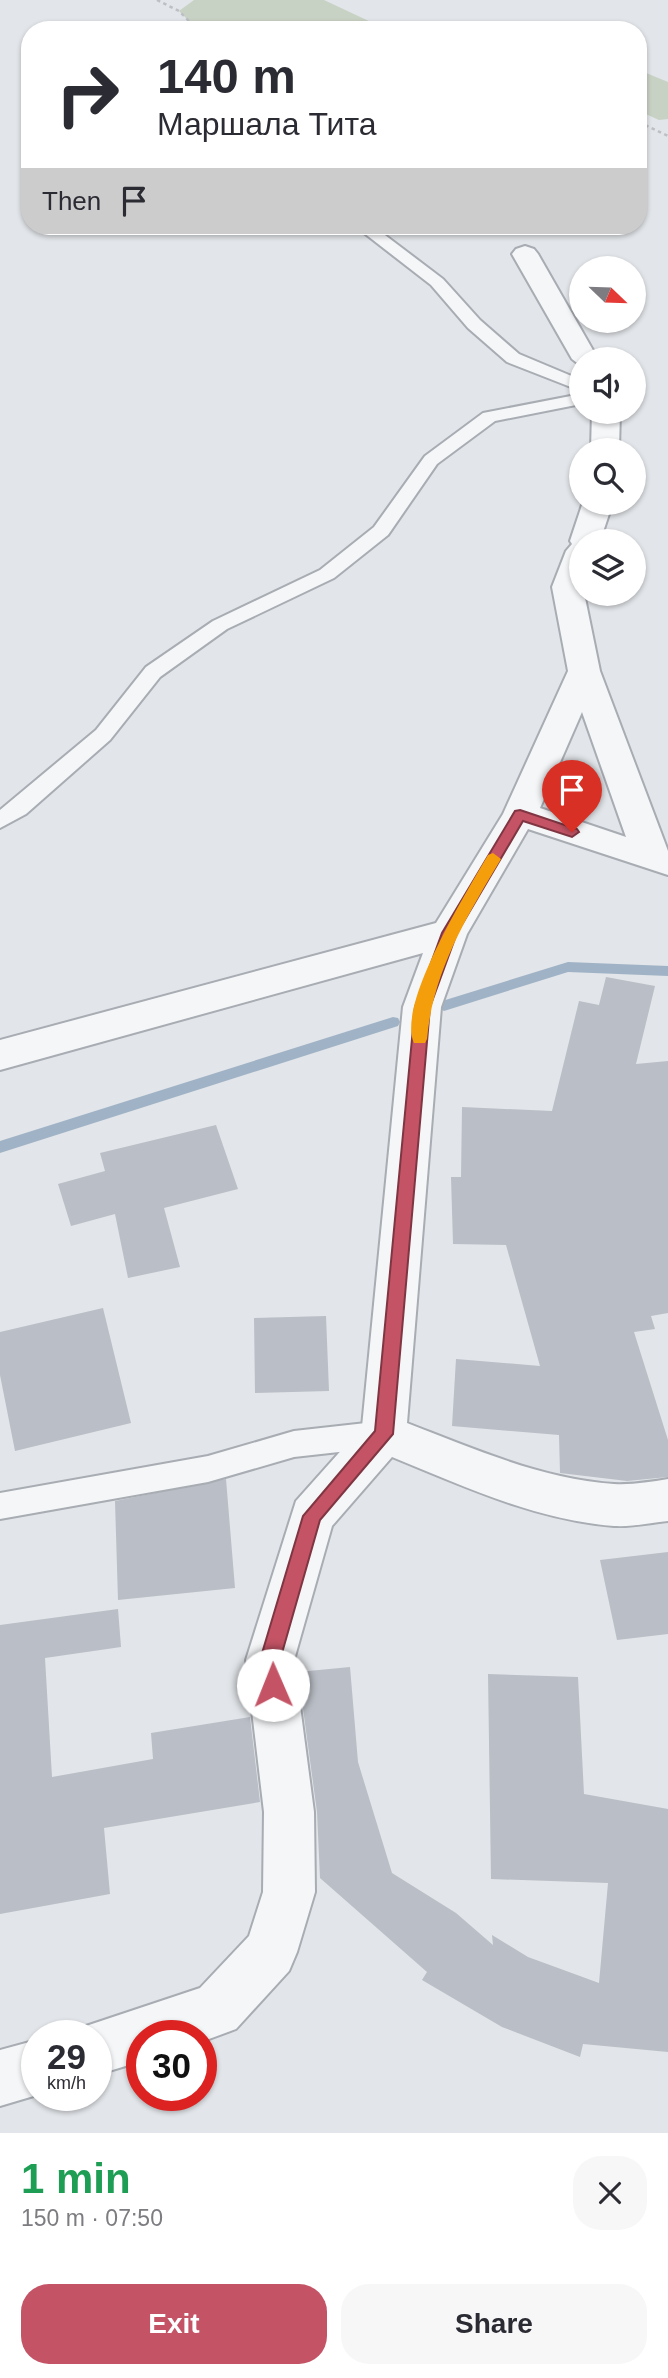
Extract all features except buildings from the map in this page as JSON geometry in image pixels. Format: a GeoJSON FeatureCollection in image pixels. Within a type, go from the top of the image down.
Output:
{"type":"FeatureCollection","features":[{"type":"Feature","properties":{"kind":"street"},"geometry":{"type":"LineString","coordinates":[[525,254],[578,347]]}},
{"type":"Feature","properties":{"kind":"street"},"geometry":{"type":"LineString","coordinates":[[571,606],[584,671],[659,861]]}},
{"type":"Feature","properties":{"kind":"street"},"geometry":{"type":"LineString","coordinates":[[112,2043],[217,2010],[270,1952],[289,1892],[289,1812],[270,1660],[312,1516],[384,1434],[422,1007],[449,933],[520,814],[584,671]]}},
{"type":"Feature","properties":{"kind":"street"},"geometry":{"type":"LineString","coordinates":[[520,814],[659,861]]}},
{"type":"Feature","properties":{"kind":"street"},"geometry":{"type":"LineString","coordinates":[[0,1055],[449,933]]}},
{"type":"Feature","properties":{"kind":"street"},"geometry":{"type":"LineString","coordinates":[[384,1434],[493,1476],[564,1498],[617,1505],[668,1500]]}},
{"type":"Feature","properties":{"kind":"street"},"geometry":{"type":"LineString","coordinates":[[0,2078],[21,2072]]}},
{"type":"Feature","properties":{"kind":"lane"},"geometry":{"type":"LineString","coordinates":[[375,235],[437,282],[474,324],[513,358],[569,381]]}},
{"type":"Feature","properties":{"kind":"lane"},"geometry":{"type":"LineString","coordinates":[[0,820],[18,809],[103,735],[153,672],[220,625],[327,575],[381,531],[431,460],[489,417],[569,401]]}},
{"type":"Feature","properties":{"kind":"lane"},"geometry":{"type":"LineString","coordinates":[[0,1506],[208,1469],[294,1444],[384,1434]]}},
{"type":"Feature","properties":{"kind":"path"},"geometry":{"type":"LineString","coordinates":[[157,0],[179,11],[189,21]]}},
{"type":"Feature","properties":{"kind":"path"},"geometry":{"type":"LineString","coordinates":[[647,126],[668,136]]}},
{"type":"Feature","properties":{"kind":"green space"},"geometry":{"type":"Polygon","coordinates":[[[194,0],[324,0],[369,21],[189,21],[179,11],[194,0]]]}},
{"type":"Feature","properties":{"kind":"green space"},"geometry":{"type":"Polygon","coordinates":[[[647,73],[668,82],[668,119],[659,120],[647,115],[647,73]]]}},
{"type":"Feature","properties":{"kind":"waterway"},"geometry":{"type":"LineString","coordinates":[[444,1006],[568,967],[668,971]]}},
{"type":"Feature","properties":{"kind":"waterway"},"geometry":{"type":"LineString","coordinates":[[0,1147],[393,1022]]}},
{"type":"Feature","properties":{"kind":"slow traffic"},"geometry":{"type":"LineString","coordinates":[[420,1039],[422,1007],[449,933],[493,859]]}},
{"type":"Feature","properties":{"kind":"route"},"geometry":{"type":"LineString","coordinates":[[273,1685],[270,1660],[312,1516],[384,1434],[422,1007],[449,933],[520,814],[572,832]]}}]}
